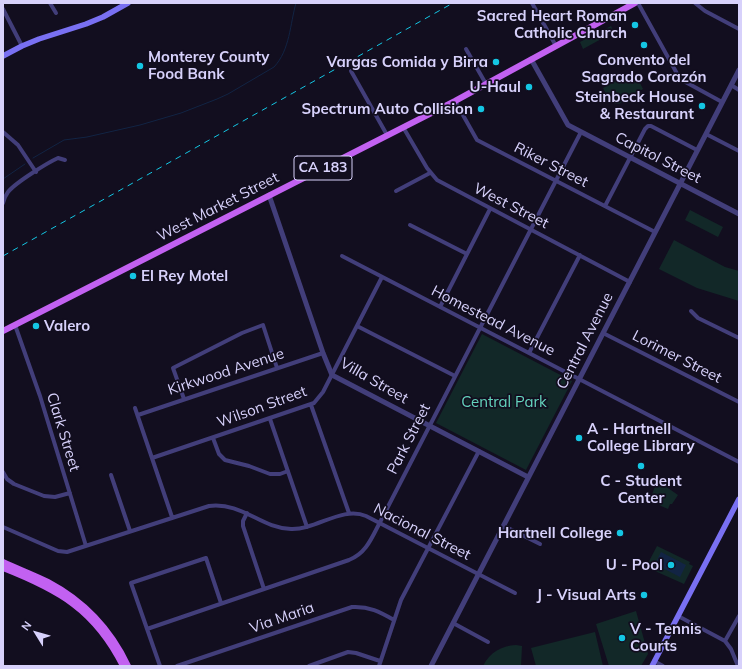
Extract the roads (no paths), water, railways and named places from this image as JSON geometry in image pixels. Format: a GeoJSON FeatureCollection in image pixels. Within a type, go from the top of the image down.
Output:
{"type":"FeatureCollection","features":[{"type":"Feature","properties":{"kind":"main road"},"geometry":{"type":"LineString","coordinates":[[3,56],[22,46],[91,22],[128,3]]}},
{"type":"Feature","properties":{"kind":"main road","name":"West Market Street"},"geometry":{"type":"LineString","coordinates":[[3,331],[455,101],[628,5],[637,3]]}},
{"type":"Feature","properties":{"kind":"main road"},"geometry":{"type":"LineString","coordinates":[[653,664],[739,499]]}},
{"type":"Feature","properties":{"kind":"main road"},"geometry":{"type":"LineString","coordinates":[[3,562],[49,582],[83,606],[108,632],[128,666]]}},
{"type":"Feature","properties":{"kind":"main road"},"geometry":{"type":"LineString","coordinates":[[3,568],[46,586],[73,603],[88,616],[104,635],[123,666]]}},
{"type":"Feature","properties":{"kind":"street"},"geometry":{"type":"LineString","coordinates":[[50,3],[56,13]]}},
{"type":"Feature","properties":{"kind":"street"},"geometry":{"type":"LineString","coordinates":[[532,3],[556,46]]}},
{"type":"Feature","properties":{"kind":"street"},"geometry":{"type":"LineString","coordinates":[[637,3],[680,79],[722,102]]}},
{"type":"Feature","properties":{"kind":"street"},"geometry":{"type":"LineString","coordinates":[[695,3],[705,11],[739,28]]}},
{"type":"Feature","properties":{"kind":"street"},"geometry":{"type":"LineString","coordinates":[[3,9],[22,46]]}},
{"type":"Feature","properties":{"kind":"street"},"geometry":{"type":"LineString","coordinates":[[466,49],[486,84]]}},
{"type":"Feature","properties":{"kind":"street","name":"Capitol Street"},"geometry":{"type":"LineString","coordinates":[[531,60],[568,125],[739,214]]}},
{"type":"Feature","properties":{"kind":"street","name":"Central Avenue"},"geometry":{"type":"LineString","coordinates":[[431,666],[739,70]]}},
{"type":"Feature","properties":{"kind":"street"},"geometry":{"type":"LineString","coordinates":[[351,71],[387,135]]}},
{"type":"Feature","properties":{"kind":"street"},"geometry":{"type":"LineString","coordinates":[[731,85],[739,90]]}},
{"type":"Feature","properties":{"kind":"street","name":"Riker Street"},"geometry":{"type":"LineString","coordinates":[[455,101],[477,140],[655,232]]}},
{"type":"Feature","properties":{"kind":"street"},"geometry":{"type":"LineString","coordinates":[[605,206],[645,129],[648,126],[651,126],[697,150]]}},
{"type":"Feature","properties":{"kind":"street","name":"West Street"},"geometry":{"type":"LineString","coordinates":[[403,127],[430,173],[443,184],[630,282]]}},
{"type":"Feature","properties":{"kind":"street"},"geometry":{"type":"LineString","coordinates":[[3,132],[18,145],[36,172]]}},
{"type":"Feature","properties":{"kind":"street","name":"Park Street"},"geometry":{"type":"LineString","coordinates":[[147,629],[353,559],[364,550],[582,132]]}},
{"type":"Feature","properties":{"kind":"street"},"geometry":{"type":"LineString","coordinates":[[706,134],[739,151]]}},
{"type":"Feature","properties":{"kind":"street"},"geometry":{"type":"LineString","coordinates":[[3,203],[9,191],[36,172],[58,158],[65,160]]}},
{"type":"Feature","properties":{"kind":"street"},"geometry":{"type":"LineString","coordinates":[[396,191],[430,173]]}},
{"type":"Feature","properties":{"kind":"street","name":"Villa Street"},"geometry":{"type":"LineString","coordinates":[[269,195],[323,353],[332,375],[528,477]]}},
{"type":"Feature","properties":{"kind":"street"},"geometry":{"type":"LineString","coordinates":[[440,307],[490,209]]}},
{"type":"Feature","properties":{"kind":"street"},"geometry":{"type":"LineString","coordinates":[[410,225],[467,254]]}},
{"type":"Feature","properties":{"kind":"street","name":"Homestead Avenue"},"geometry":{"type":"LineString","coordinates":[[342,256],[739,462]]}},
{"type":"Feature","properties":{"kind":"street"},"geometry":{"type":"LineString","coordinates":[[529,353],[580,256]]}},
{"type":"Feature","properties":{"kind":"street","name":"Wilson Street"},"geometry":{"type":"LineString","coordinates":[[152,458],[311,405],[321,396],[382,277]]}},
{"type":"Feature","properties":{"kind":"street"},"geometry":{"type":"LineString","coordinates":[[691,311],[697,317],[739,338]]}},
{"type":"Feature","properties":{"kind":"street","name":"Clark Street"},"geometry":{"type":"LineString","coordinates":[[15,325],[40,396],[86,546]]}},
{"type":"Feature","properties":{"kind":"street"},"geometry":{"type":"LineString","coordinates":[[184,399],[173,368],[242,333],[263,326],[277,368]]}},
{"type":"Feature","properties":{"kind":"street"},"geometry":{"type":"LineString","coordinates":[[357,326],[455,376]]}},
{"type":"Feature","properties":{"kind":"street","name":"Lorimer Street"},"geometry":{"type":"LineString","coordinates":[[603,332],[739,402]]}},
{"type":"Feature","properties":{"kind":"street","name":"Kirkwood Avenue"},"geometry":{"type":"LineString","coordinates":[[138,415],[323,353]]}},
{"type":"Feature","properties":{"kind":"street"},"geometry":{"type":"LineString","coordinates":[[311,405],[349,513]]}},
{"type":"Feature","properties":{"kind":"street"},"geometry":{"type":"LineString","coordinates":[[135,408],[172,517]]}},
{"type":"Feature","properties":{"kind":"street"},"geometry":{"type":"LineString","coordinates":[[270,418],[307,527]]}},
{"type":"Feature","properties":{"kind":"street"},"geometry":{"type":"LineString","coordinates":[[213,438],[219,454],[225,460],[249,466],[270,474],[280,474],[288,471]]}},
{"type":"Feature","properties":{"kind":"street"},"geometry":{"type":"LineString","coordinates":[[379,666],[403,597],[478,451]]}},
{"type":"Feature","properties":{"kind":"street"},"geometry":{"type":"LineString","coordinates":[[3,472],[7,479],[14,484],[44,496],[55,497],[70,493]]}},
{"type":"Feature","properties":{"kind":"street"},"geometry":{"type":"LineString","coordinates":[[111,475],[130,531]]}},
{"type":"Feature","properties":{"kind":"street","name":"Nacional Street"},"geometry":{"type":"LineString","coordinates":[[3,527],[58,551],[70,551],[213,505],[230,506],[277,527],[292,529],[307,527],[349,513],[362,515],[379,523],[515,593]]}},
{"type":"Feature","properties":{"kind":"street"},"geometry":{"type":"LineString","coordinates":[[247,513],[242,523],[264,589]]}},
{"type":"Feature","properties":{"kind":"street"},"geometry":{"type":"LineString","coordinates":[[504,526],[540,544]]}},
{"type":"Feature","properties":{"kind":"street"},"geometry":{"type":"LineString","coordinates":[[160,666],[131,583],[206,558],[221,604]]}},
{"type":"Feature","properties":{"kind":"street","name":"Via Maria"},"geometry":{"type":"LineString","coordinates":[[177,666],[352,607],[373,609],[394,620]]}},
{"type":"Feature","properties":{"kind":"street"},"geometry":{"type":"LineString","coordinates":[[678,616],[725,641],[731,649],[738,666]]}},
{"type":"Feature","properties":{"kind":"street"},"geometry":{"type":"LineString","coordinates":[[725,641],[739,616]]}},
{"type":"Feature","properties":{"kind":"street"},"geometry":{"type":"LineString","coordinates":[[453,623],[488,642]]}},
{"type":"Feature","properties":{"kind":"street"},"geometry":{"type":"LineString","coordinates":[[309,666],[348,652],[356,653],[380,661]]}},
{"type":"Feature","properties":{"kind":"street"},"geometry":{"type":"LineString","coordinates":[[653,664],[663,666]]}},
{"type":"Feature","properties":{"kind":"water","name":"U - Pool"},"geometry":{"type":"Polygon","coordinates":[[[661,552],[686,565],[680,577],[655,564],[661,552]]]}},
{"type":"Feature","properties":{"kind":"waterway"},"geometry":{"type":"LineString","coordinates":[[33,158],[64,140],[87,137],[140,125],[181,113],[228,94],[274,67],[286,45],[296,3]]}},
{"type":"Feature","properties":{"kind":"waterway"},"geometry":{"type":"LineString","coordinates":[[3,179],[25,164]]}},
{"type":"Feature","properties":{"kind":"railway"},"geometry":{"type":"LineString","coordinates":[[3,256],[453,3]]}},
{"type":"Feature","properties":{"kind":"place","name":"Sacred Heart Roman Catholic Church"},"geometry":{"type":"Point","coordinates":[635,25]}},
{"type":"Feature","properties":{"kind":"place","name":"Convento del Sagrado Corazón"},"geometry":{"type":"Point","coordinates":[644,45]}},
{"type":"Feature","properties":{"kind":"place","name":"Vargas Comida y Birra"},"geometry":{"type":"Point","coordinates":[496,62]}},
{"type":"Feature","properties":{"kind":"place","name":"Monterey County Food Bank"},"geometry":{"type":"Point","coordinates":[140,66]}},
{"type":"Feature","properties":{"kind":"place","name":"U-Haul"},"geometry":{"type":"Point","coordinates":[529,87]}},
{"type":"Feature","properties":{"kind":"place","name":"Steinbeck House & Restaurant"},"geometry":{"type":"Point","coordinates":[702,106]}},
{"type":"Feature","properties":{"kind":"place","name":"Spectrum Auto Collision"},"geometry":{"type":"Point","coordinates":[481,109]}},
{"type":"Feature","properties":{"kind":"place","name":"El Rey Motel"},"geometry":{"type":"Point","coordinates":[133,276]}},
{"type":"Feature","properties":{"kind":"place","name":"Valero"},"geometry":{"type":"Point","coordinates":[36,326]}},
{"type":"Feature","properties":{"kind":"place","name":"A - Hartnell College Library"},"geometry":{"type":"Point","coordinates":[579,438]}},
{"type":"Feature","properties":{"kind":"place","name":"C - Student Center"},"geometry":{"type":"Point","coordinates":[641,466]}},
{"type":"Feature","properties":{"kind":"place","name":"Hartnell College"},"geometry":{"type":"Point","coordinates":[620,533]}},
{"type":"Feature","properties":{"kind":"place","name":"U - Pool"},"geometry":{"type":"Point","coordinates":[671,565]}},
{"type":"Feature","properties":{"kind":"place","name":"J - Visual Arts"},"geometry":{"type":"Point","coordinates":[644,595]}},
{"type":"Feature","properties":{"kind":"place","name":"V - Tennis Courts"},"geometry":{"type":"Point","coordinates":[622,638]}},
{"type":"Feature","properties":{"kind":"park label","name":"Central Park"},"geometry":{"type":"Point","coordinates":[504,402]}}]}
